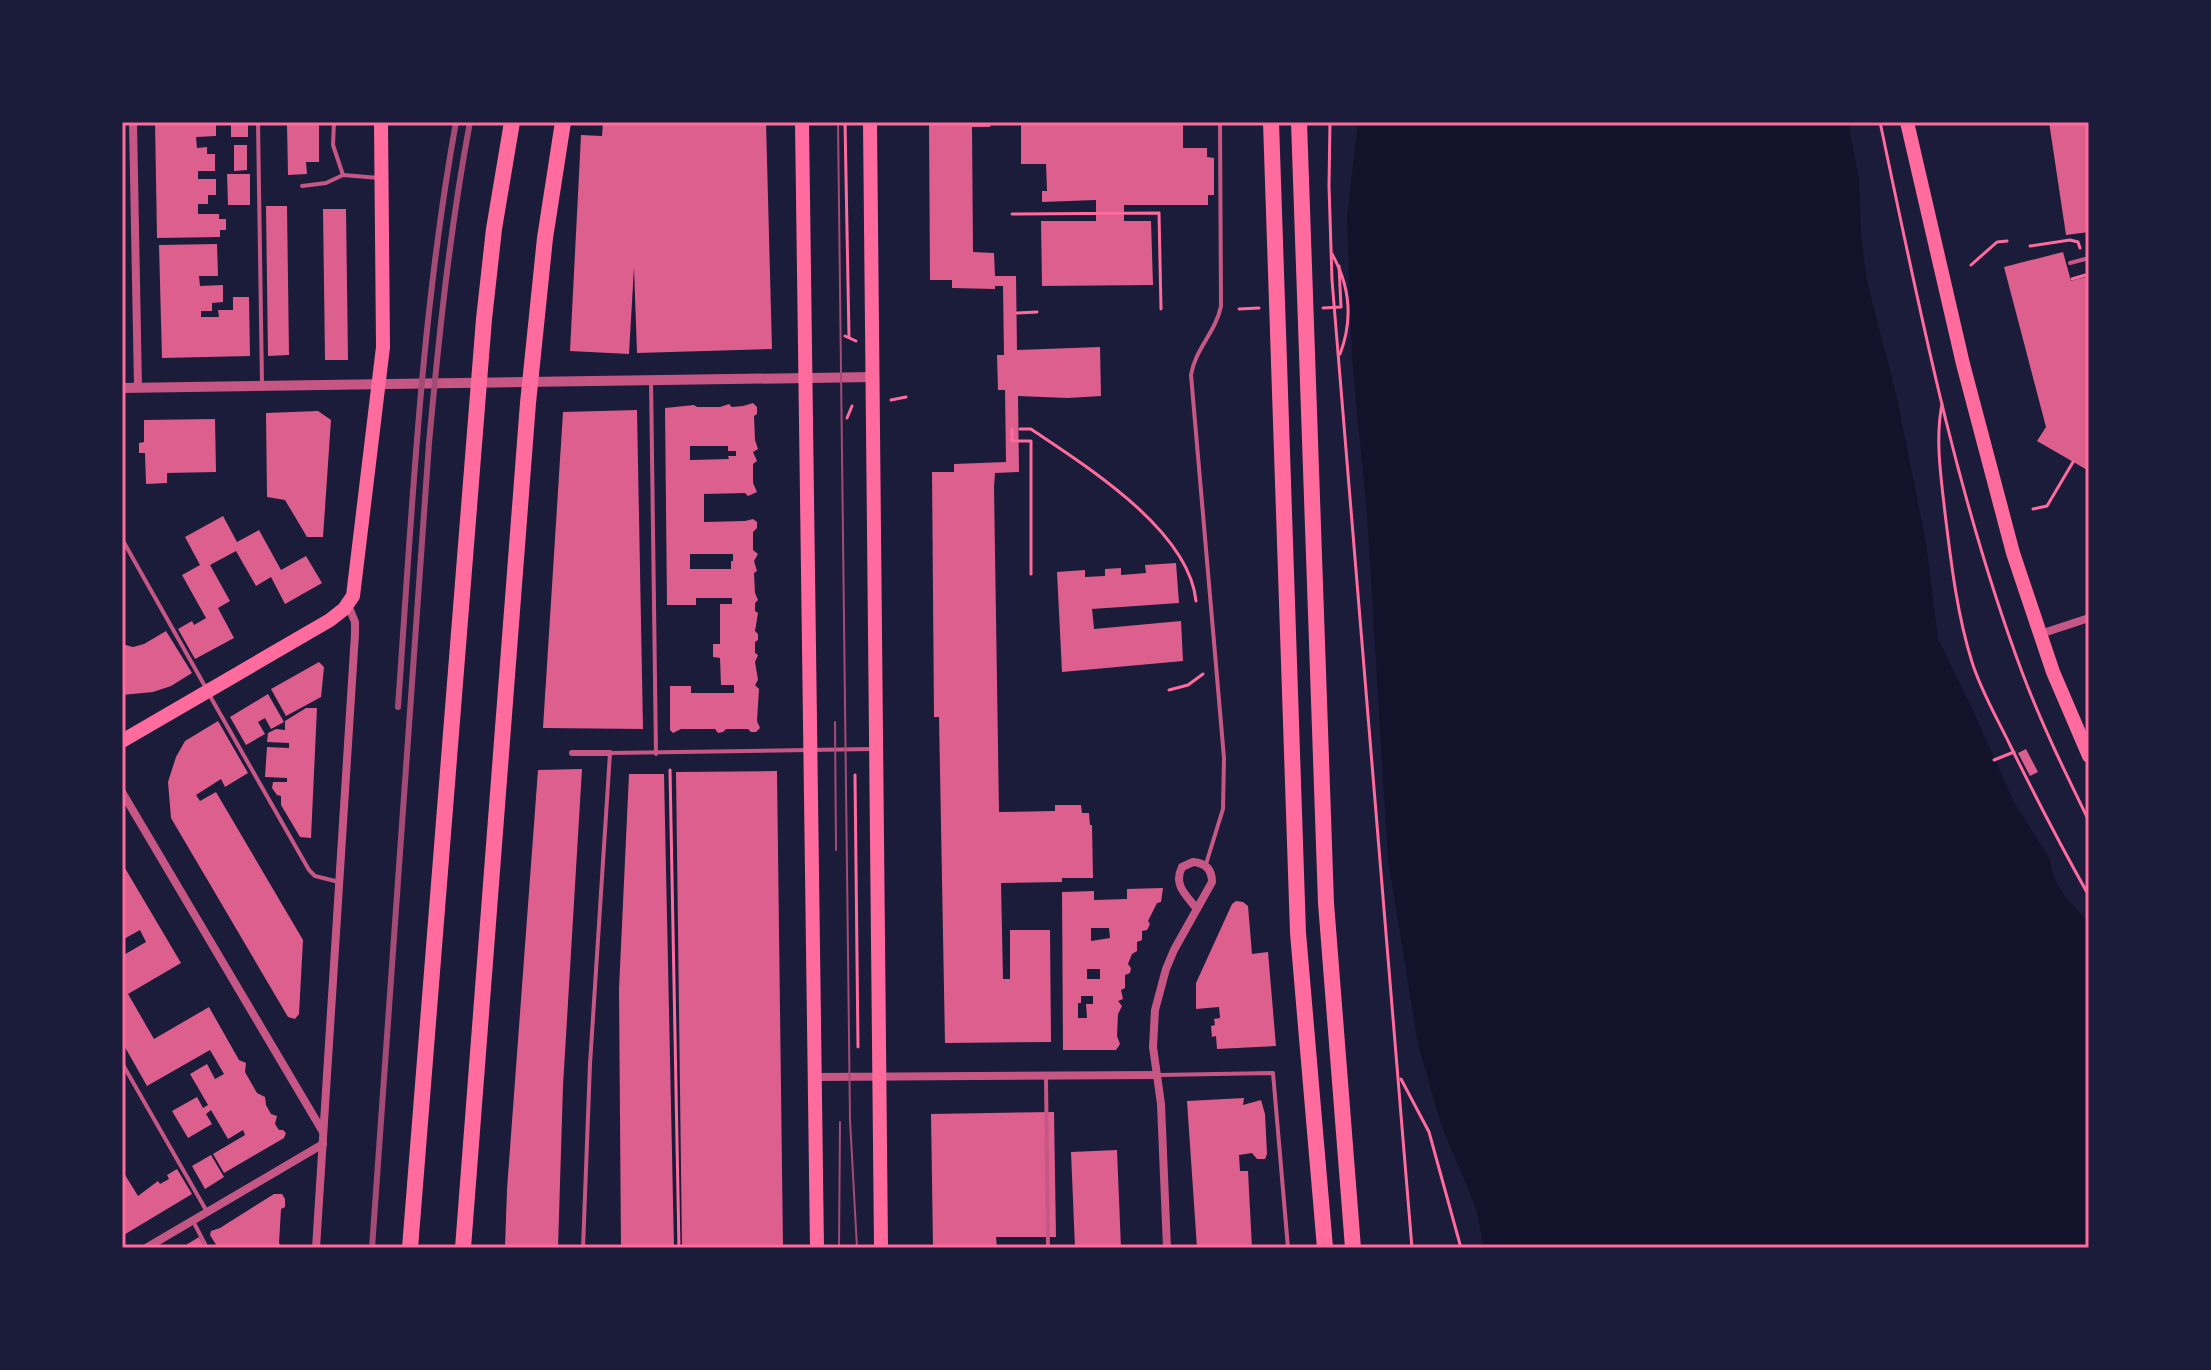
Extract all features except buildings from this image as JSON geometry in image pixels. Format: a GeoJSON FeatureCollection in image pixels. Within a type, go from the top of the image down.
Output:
{"type":"FeatureCollection","features":[{"type":"Feature","properties":{"kind":"highway"},"geometry":{"type":"LineString","coordinates":[[410,1248],[483,334],[494,229],[512,122]]}},
{"type":"Feature","properties":{"kind":"highway"},"geometry":{"type":"LineString","coordinates":[[463,1248],[528,403],[545,238],[563,122]]}},
{"type":"Feature","properties":{"kind":"highway"},"geometry":{"type":"LineString","coordinates":[[1271,122],[1298,933],[1325,1248]]}},
{"type":"Feature","properties":{"kind":"highway"},"geometry":{"type":"LineString","coordinates":[[1299,122],[1326,903],[1353,1248]]}},
{"type":"Feature","properties":{"kind":"main road"},"geometry":{"type":"LineString","coordinates":[[122,741],[330,620],[348,605],[356,587],[383,339],[381,122]]}},
{"type":"Feature","properties":{"kind":"main road"},"geometry":{"type":"LineString","coordinates":[[802,122],[817,1248]]}},
{"type":"Feature","properties":{"kind":"main road"},"geometry":{"type":"LineString","coordinates":[[870,122],[881,1248]]}},
{"type":"Feature","properties":{"kind":"main road"},"geometry":{"type":"LineString","coordinates":[[1907,122],[1979,429],[2013,553],[2040,634],[2089,756]]}},
{"type":"Feature","properties":{"kind":"street"},"geometry":{"type":"LineString","coordinates":[[133,122],[138,387]]}},
{"type":"Feature","properties":{"kind":"street"},"geometry":{"type":"LineString","coordinates":[[122,388],[873,377]]}},
{"type":"Feature","properties":{"kind":"street"},"geometry":{"type":"LineString","coordinates":[[316,1248],[355,634],[355,622],[348,605]]}},
{"type":"Feature","properties":{"kind":"street"},"geometry":{"type":"LineString","coordinates":[[2040,634],[2089,618]]}},
{"type":"Feature","properties":{"kind":"street"},"geometry":{"type":"LineString","coordinates":[[572,753],[610,753]]}},
{"type":"Feature","properties":{"kind":"street"},"geometry":{"type":"LineString","coordinates":[[122,792],[324,1133]]}},
{"type":"Feature","properties":{"kind":"street"},"geometry":{"type":"LineString","coordinates":[[1167,1248],[1161,1104],[1153,1029],[1159,990],[1174,950],[1197,909],[1212,882],[1210,870],[1200,863],[1182,867],[1178,879],[1197,909]]}},
{"type":"Feature","properties":{"kind":"street"},"geometry":{"type":"LineString","coordinates":[[815,1077],[1156,1075]]}},
{"type":"Feature","properties":{"kind":"street"},"geometry":{"type":"LineString","coordinates":[[146,1248],[323,1144]]}},
{"type":"Feature","properties":{"kind":"lane"},"geometry":{"type":"LineString","coordinates":[[258,122],[262,385]]}},
{"type":"Feature","properties":{"kind":"lane"},"geometry":{"type":"LineString","coordinates":[[334,122],[333,145],[343,175]]}},
{"type":"Feature","properties":{"kind":"lane"},"geometry":{"type":"LineString","coordinates":[[1205,865],[1223,809],[1224,758],[1191,375],[1197,352],[1219,319],[1221,306],[1220,122]]}},
{"type":"Feature","properties":{"kind":"lane"},"geometry":{"type":"LineString","coordinates":[[302,186],[326,183],[343,175],[381,178]]}},
{"type":"Feature","properties":{"kind":"lane"},"geometry":{"type":"LineString","coordinates":[[2070,263],[2089,258]]}},
{"type":"Feature","properties":{"kind":"lane"},"geometry":{"type":"LineString","coordinates":[[651,379],[656,754]]}},
{"type":"Feature","properties":{"kind":"lane"},"geometry":{"type":"LineString","coordinates":[[122,539],[309,870],[315,876],[339,882]]}},
{"type":"Feature","properties":{"kind":"lane"},"geometry":{"type":"LineString","coordinates":[[583,1248],[590,1064],[610,753],[876,749]]}},
{"type":"Feature","properties":{"kind":"lane"},"geometry":{"type":"LineString","coordinates":[[122,1063],[207,1212]]}},
{"type":"Feature","properties":{"kind":"lane"},"geometry":{"type":"LineString","coordinates":[[1156,1075],[1273,1073],[1288,1248]]}},
{"type":"Feature","properties":{"kind":"lane"},"geometry":{"type":"LineString","coordinates":[[1046,1076],[1048,1248]]}},
{"type":"Feature","properties":{"kind":"lane"},"geometry":{"type":"LineString","coordinates":[[193,1221],[207,1248]]}},
{"type":"Feature","properties":{"kind":"path"},"geometry":{"type":"LineString","coordinates":[[845,122],[847,337],[860,342]]}},
{"type":"Feature","properties":{"kind":"path"},"geometry":{"type":"LineString","coordinates":[[1330,122],[1330,251],[1412,1248]]}},
{"type":"Feature","properties":{"kind":"path"},"geometry":{"type":"LineString","coordinates":[[1880,122],[1942,400],[1989,576],[2050,740],[2089,821]]}},
{"type":"Feature","properties":{"kind":"path"},"geometry":{"type":"LineString","coordinates":[[1012,214],[1159,213],[1161,309]]}},
{"type":"Feature","properties":{"kind":"path"},"geometry":{"type":"LineString","coordinates":[[2030,246],[2070,240],[2078,242]]}},
{"type":"Feature","properties":{"kind":"path"},"geometry":{"type":"LineString","coordinates":[[1971,265],[1997,242],[2007,241]]}},
{"type":"Feature","properties":{"kind":"path"},"geometry":{"type":"LineString","coordinates":[[1330,251],[1346,287],[1348,332],[1338,358]]}},
{"type":"Feature","properties":{"kind":"path"},"geometry":{"type":"LineString","coordinates":[[1329,308],[1341,307],[1339,266]]}},
{"type":"Feature","properties":{"kind":"path"},"geometry":{"type":"LineString","coordinates":[[2072,279],[2089,274]]}},
{"type":"Feature","properties":{"kind":"path"},"geometry":{"type":"LineString","coordinates":[[1239,309],[1268,308]]}},
{"type":"Feature","properties":{"kind":"path"},"geometry":{"type":"LineString","coordinates":[[1017,313],[1037,312]]}},
{"type":"Feature","properties":{"kind":"path"},"geometry":{"type":"LineString","coordinates":[[891,400],[906,397]]}},
{"type":"Feature","properties":{"kind":"path"},"geometry":{"type":"LineString","coordinates":[[1942,400],[1938,420],[1940,465],[1958,602],[1972,661],[2014,752],[2089,896]]}},
{"type":"Feature","properties":{"kind":"path"},"geometry":{"type":"LineString","coordinates":[[847,418],[852,406]]}},
{"type":"Feature","properties":{"kind":"path"},"geometry":{"type":"LineString","coordinates":[[1012,429],[1012,441],[1031,441],[1031,574]]}},
{"type":"Feature","properties":{"kind":"path"},"geometry":{"type":"LineString","coordinates":[[1020,429],[1031,429],[1086,466],[1152,522],[1189,572],[1196,601]]}},
{"type":"Feature","properties":{"kind":"path"},"geometry":{"type":"LineString","coordinates":[[2033,509],[2047,506],[2073,462]]}},
{"type":"Feature","properties":{"kind":"path"},"geometry":{"type":"LineString","coordinates":[[1169,690],[1188,685],[1203,674]]}},
{"type":"Feature","properties":{"kind":"path"},"geometry":{"type":"LineString","coordinates":[[1994,760],[2014,752]]}},
{"type":"Feature","properties":{"kind":"path"},"geometry":{"type":"LineString","coordinates":[[670,770],[679,1248]]}},
{"type":"Feature","properties":{"kind":"path"},"geometry":{"type":"LineString","coordinates":[[855,775],[858,1047]]}},
{"type":"Feature","properties":{"kind":"path"},"geometry":{"type":"LineString","coordinates":[[1399,1077],[1429,1132],[1461,1248]]}},
{"type":"Feature","properties":{"kind":"shaded area"},"geometry":{"type":"Polygon","coordinates":[[[1358,122],[1848,122],[1859,179],[1867,282],[1896,394],[1926,543],[1938,639],[2014,802],[2049,858],[2055,880],[2065,897],[2089,923],[2089,1248],[1484,1248],[1476,1208],[1442,1127],[1418,1044],[1388,859],[1367,514],[1352,358],[1347,217],[1358,122]]]}},
{"type":"Feature","properties":{"kind":"tram line"},"geometry":{"type":"LineString","coordinates":[[838,122],[850,1120],[857,1248]]}},
{"type":"Feature","properties":{"kind":"tram line"},"geometry":{"type":"LineString","coordinates":[[835,722],[836,850]]}},
{"type":"Feature","properties":{"kind":"tram line"},"geometry":{"type":"LineString","coordinates":[[839,1248],[840,1122]]}},
{"type":"Feature","properties":{"kind":"railway"},"geometry":{"type":"LineString","coordinates":[[398,707],[426,340],[456,122]]}},
{"type":"Feature","properties":{"kind":"railway"},"geometry":{"type":"LineString","coordinates":[[372,1248],[429,443],[446,282],[470,122]]}}]}
